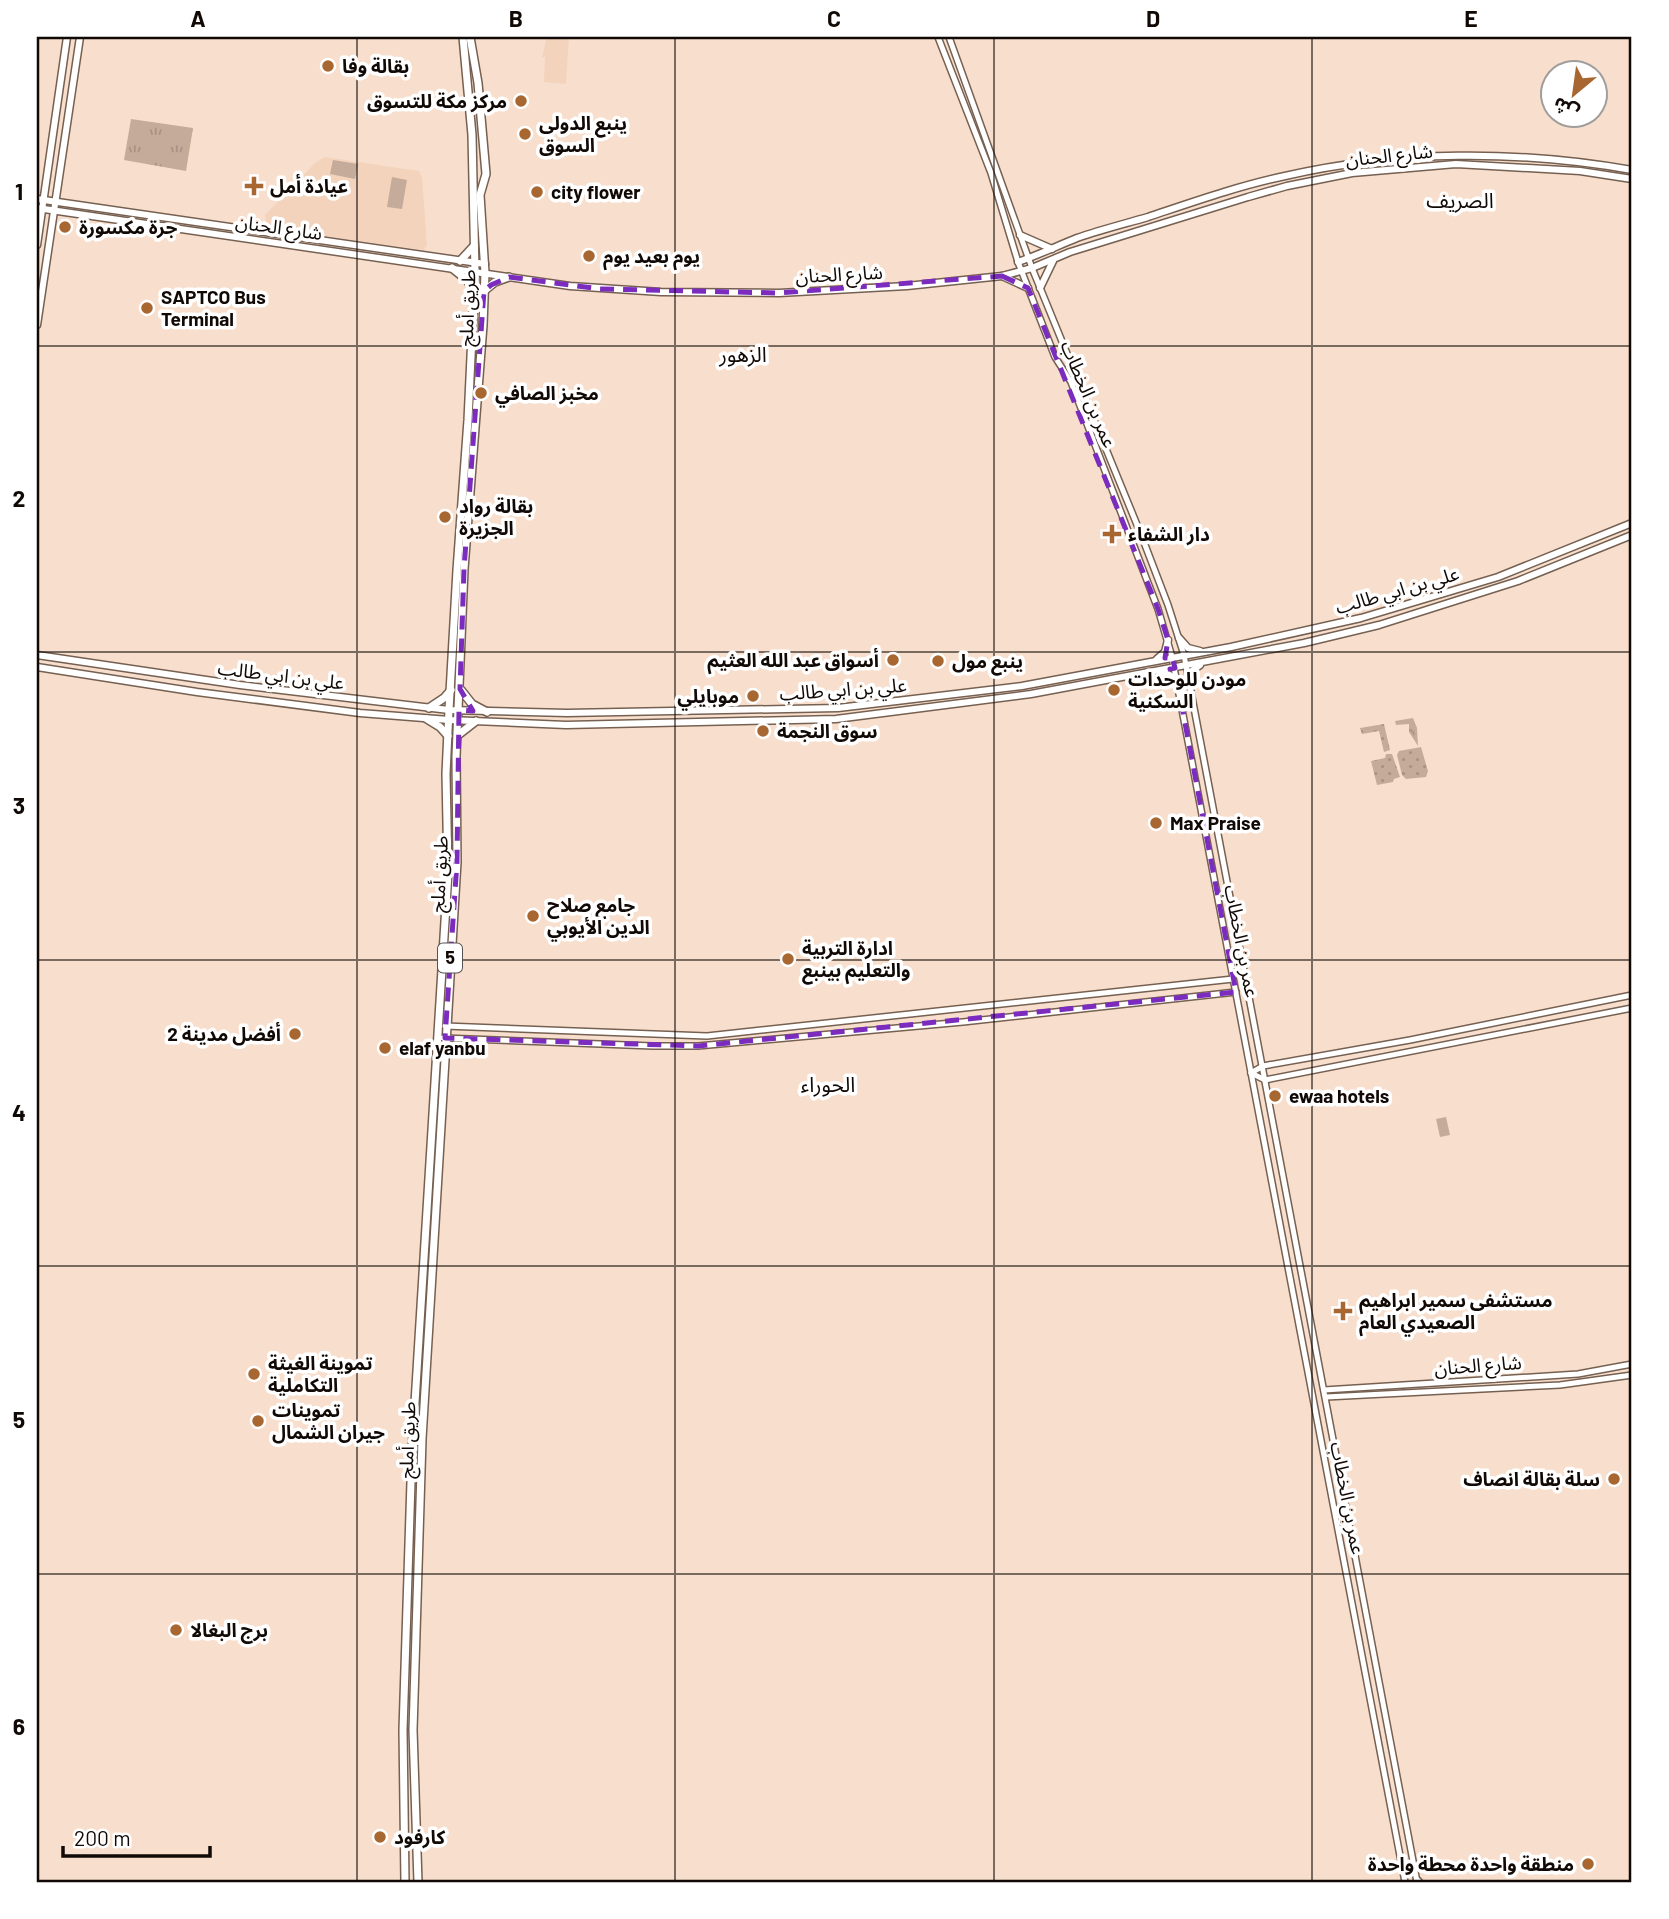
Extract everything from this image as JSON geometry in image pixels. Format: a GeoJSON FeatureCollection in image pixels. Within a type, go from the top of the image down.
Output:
{"type":"FeatureCollection","features":[{"type":"Feature","properties":{"kind":"highway","name":"طريق أملج"},"geometry":{"type":"LineString","coordinates":[[442,1026],[448,873],[446,774],[475,272],[472,135],[463,37]]}},
{"type":"Feature","properties":{"kind":"highway","name":"طريق أملج"},"geometry":{"type":"LineString","coordinates":[[405,1882],[403,1730],[412,1451],[441,1038],[457,862],[456,756],[464,569],[485,273],[480,195],[485,174],[478,83],[470,37]]}},
{"type":"Feature","properties":{"kind":"highway"},"geometry":{"type":"LineString","coordinates":[[460,261],[474,246]]}},
{"type":"Feature","properties":{"kind":"highway"},"geometry":{"type":"LineString","coordinates":[[452,268],[467,280],[474,292]]}},
{"type":"Feature","properties":{"kind":"highway"},"geometry":{"type":"LineString","coordinates":[[484,291],[495,282],[509,277]]}},
{"type":"Feature","properties":{"kind":"highway"},"geometry":{"type":"LineString","coordinates":[[460,689],[468,701],[486,712]]}},
{"type":"Feature","properties":{"kind":"highway"},"geometry":{"type":"LineString","coordinates":[[429,708],[451,690]]}},
{"type":"Feature","properties":{"kind":"highway"},"geometry":{"type":"LineString","coordinates":[[427,719],[448,736]]}},
{"type":"Feature","properties":{"kind":"highway"},"geometry":{"type":"LineString","coordinates":[[458,736],[476,721]]}},
{"type":"Feature","properties":{"kind":"highway","name":"طريق أملج"},"geometry":{"type":"LineString","coordinates":[[418,1882],[413,1730],[422,1439],[441,1038]]}},
{"type":"Feature","properties":{"kind":"highway"},"geometry":{"type":"LineString","coordinates":[[403,1730],[413,1730]]}},
{"type":"Feature","properties":{"kind":"main road"},"geometry":{"type":"LineString","coordinates":[[37,245],[40,199],[46,183],[67,37]]}},
{"type":"Feature","properties":{"kind":"main road"},"geometry":{"type":"LineString","coordinates":[[37,325],[80,37]]}},
{"type":"Feature","properties":{"kind":"main road","name":"شارع الحنان"},"geometry":{"type":"LineString","coordinates":[[1018,262],[1077,238],[1229,191],[1284,176],[1351,164],[1456,155],[1582,161],[1632,170]]}},
{"type":"Feature","properties":{"kind":"main road","name":"شارع الحنان"},"geometry":{"type":"LineString","coordinates":[[39,208],[590,288],[717,293],[840,290],[1002,276],[1248,197],[1352,173],[1456,164],[1580,170],[1632,179]]}},
{"type":"Feature","properties":{"kind":"main road"},"geometry":{"type":"LineString","coordinates":[[37,192],[46,183]]}},
{"type":"Feature","properties":{"kind":"main road"},"geometry":{"type":"LineString","coordinates":[[57,189],[67,204]]}},
{"type":"Feature","properties":{"kind":"main road","name":"شارع الحنان"},"geometry":{"type":"LineString","coordinates":[[40,199],[485,264]]}},
{"type":"Feature","properties":{"kind":"main road"},"geometry":{"type":"LineString","coordinates":[[51,226],[66,212]]}},
{"type":"Feature","properties":{"kind":"main road"},"geometry":{"type":"LineString","coordinates":[[1020,235],[1052,249]]}},
{"type":"Feature","properties":{"kind":"main road"},"geometry":{"type":"LineString","coordinates":[[1040,288],[1054,259]]}},
{"type":"Feature","properties":{"kind":"main road"},"geometry":{"type":"LineString","coordinates":[[1002,276],[1028,288]]}},
{"type":"Feature","properties":{"kind":"main road","name":"علي بن ابي طالب"},"geometry":{"type":"LineString","coordinates":[[37,655],[240,685],[429,708],[486,712],[838,708],[1022,686],[1362,618],[1459,589],[1551,557],[1632,523]]}},
{"type":"Feature","properties":{"kind":"main road","name":"علي بن ابي طالب"},"geometry":{"type":"LineString","coordinates":[[37,667],[197,692],[427,719],[566,726],[836,719],[1031,694],[1304,643],[1379,625],[1518,581],[1632,535]]}},
{"type":"Feature","properties":{"kind":"main road"},"geometry":{"type":"LineString","coordinates":[[1179,638],[1188,648],[1202,652]]}},
{"type":"Feature","properties":{"kind":"main road"},"geometry":{"type":"LineString","coordinates":[[1156,660],[1165,652],[1168,640]]}},
{"type":"Feature","properties":{"kind":"main road"},"geometry":{"type":"LineString","coordinates":[[1190,684],[1193,670],[1204,663]]}},
{"type":"Feature","properties":{"kind":"main road"},"geometry":{"type":"LineString","coordinates":[[1158,671],[1170,675],[1178,686]]}},
{"type":"Feature","properties":{"kind":"street","name":"عمر بن الخطاب"},"geometry":{"type":"LineString","coordinates":[[938,37],[991,173],[1021,271],[1055,357],[1071,382],[1168,640],[1405,1882]]}},
{"type":"Feature","properties":{"kind":"street","name":"عمر بن الخطاب"},"geometry":{"type":"LineString","coordinates":[[949,37],[1028,259],[1142,537],[1184,655],[1418,1882]]}},
{"type":"Feature","properties":{"kind":"street"},"geometry":{"type":"LineString","coordinates":[[442,1026],[707,1036],[1233,979]]}},
{"type":"Feature","properties":{"kind":"street"},"geometry":{"type":"LineString","coordinates":[[441,1038],[698,1046],[963,1022],[1236,992]]}},
{"type":"Feature","properties":{"kind":"street"},"geometry":{"type":"LineString","coordinates":[[1251,1073],[1263,1066],[1410,1040],[1632,995]]}},
{"type":"Feature","properties":{"kind":"street"},"geometry":{"type":"LineString","coordinates":[[1251,1073],[1265,1080],[1632,1008]]}},
{"type":"Feature","properties":{"kind":"street","name":"شارع الحنان"},"geometry":{"type":"LineString","coordinates":[[1325,1393],[1578,1374],[1632,1364]]}},
{"type":"Feature","properties":{"kind":"street","name":"شارع الحنان"},"geometry":{"type":"LineString","coordinates":[[1325,1393],[1548,1386],[1632,1375]]}},
{"type":"Feature","properties":{"kind":"highlighted area"},"geometry":{"type":"Polygon","coordinates":[[[1002,276],[1028,288],[1158,609],[1168,640],[1165,658],[1172,657],[1175,668],[1170,669],[1178,686],[1236,992],[698,1046],[445,1038],[457,862],[459,710],[473,711],[460,689],[464,569],[484,291],[491,285],[509,277],[600,289],[779,293],[1002,276]]]}},
{"type":"Feature","properties":{"kind":"shaded area"},"geometry":{"type":"Polygon","coordinates":[[[547,37],[569,37],[566,84],[544,82],[545,57],[542,57],[547,37]]]}},
{"type":"Feature","properties":{"kind":"shaded area"},"geometry":{"type":"Polygon","coordinates":[[[325,157],[419,171],[422,177],[427,245],[424,250],[267,228],[265,215],[315,163],[325,157]]]}},
{"type":"Feature","properties":{"kind":"green space"},"geometry":{"type":"Polygon","coordinates":[[[131,119],[193,128],[186,171],[124,160],[131,119]]]}},
{"type":"Feature","properties":{"kind":"green space"},"geometry":{"type":"Polygon","coordinates":[[[333,160],[358,164],[355,179],[330,174],[333,160]]]}},
{"type":"Feature","properties":{"kind":"green space"},"geometry":{"type":"Polygon","coordinates":[[[392,177],[407,180],[402,209],[387,207],[392,177]]]}},
{"type":"Feature","properties":{"kind":"green space"},"geometry":{"type":"Polygon","coordinates":[[[1413,718],[1417,728],[1418,746],[1409,732],[1409,724],[1396,725],[1395,721],[1413,718]]]}},
{"type":"Feature","properties":{"kind":"green space"},"geometry":{"type":"Polygon","coordinates":[[[1384,724],[1390,750],[1384,752],[1379,731],[1362,734],[1360,728],[1384,724]]]}},
{"type":"Feature","properties":{"kind":"green space"},"geometry":{"type":"Polygon","coordinates":[[[1421,747],[1428,771],[1426,777],[1406,779],[1402,775],[1397,755],[1399,751],[1421,747]]]}},
{"type":"Feature","properties":{"kind":"green space"},"geometry":{"type":"Polygon","coordinates":[[[1386,754],[1392,754],[1400,777],[1393,782],[1377,785],[1371,761],[1385,758],[1386,754]]]}},
{"type":"Feature","properties":{"kind":"green space"},"geometry":{"type":"Polygon","coordinates":[[[1446,1117],[1450,1135],[1440,1137],[1436,1119],[1446,1117]]]}},
{"type":"Feature","properties":{"kind":"place","name":"بقالة وفا"},"geometry":{"type":"Point","coordinates":[328,66]}},
{"type":"Feature","properties":{"kind":"place","name":"مركز مكة للتسوق"},"geometry":{"type":"Point","coordinates":[521,101]}},
{"type":"Feature","properties":{"kind":"place","name":"ينبع الدولى السوق"},"geometry":{"type":"Point","coordinates":[525,134]}},
{"type":"Feature","properties":{"kind":"place","name":"عيادة أمل"},"geometry":{"type":"Point","coordinates":[254,186]}},
{"type":"Feature","properties":{"kind":"place","name":"city flower"},"geometry":{"type":"Point","coordinates":[537,192]}},
{"type":"Feature","properties":{"kind":"place","name":"جرة مكسورة"},"geometry":{"type":"Point","coordinates":[65,227]}},
{"type":"Feature","properties":{"kind":"place","name":"يوم بعيد يوم"},"geometry":{"type":"Point","coordinates":[589,256]}},
{"type":"Feature","properties":{"kind":"place","name":"SAPTCO Bus Terminal"},"geometry":{"type":"Point","coordinates":[147,308]}},
{"type":"Feature","properties":{"kind":"place","name":"مخبز الصافي"},"geometry":{"type":"Point","coordinates":[481,393]}},
{"type":"Feature","properties":{"kind":"place","name":"بقالة رواد الجزيرة"},"geometry":{"type":"Point","coordinates":[445,517]}},
{"type":"Feature","properties":{"kind":"place","name":"دار الشفاء"},"geometry":{"type":"Point","coordinates":[1112,534]}},
{"type":"Feature","properties":{"kind":"place","name":"أسواق عبد الله العثيم"},"geometry":{"type":"Point","coordinates":[893,660]}},
{"type":"Feature","properties":{"kind":"place","name":"ينبع مول"},"geometry":{"type":"Point","coordinates":[938,661]}},
{"type":"Feature","properties":{"kind":"place","name":"مودن للوحدات السكنية"},"geometry":{"type":"Point","coordinates":[1114,690]}},
{"type":"Feature","properties":{"kind":"place","name":"موبايلي"},"geometry":{"type":"Point","coordinates":[753,696]}},
{"type":"Feature","properties":{"kind":"place","name":"سوق النجمة"},"geometry":{"type":"Point","coordinates":[763,731]}},
{"type":"Feature","properties":{"kind":"place","name":"Max Praise"},"geometry":{"type":"Point","coordinates":[1156,823]}},
{"type":"Feature","properties":{"kind":"place","name":"جامع صلاح الدين الأيوبي"},"geometry":{"type":"Point","coordinates":[533,916]}},
{"type":"Feature","properties":{"kind":"place","name":"ادارة التربية والتعليم بينبع"},"geometry":{"type":"Point","coordinates":[788,959]}},
{"type":"Feature","properties":{"kind":"place","name":"2 أفضل مدينة"},"geometry":{"type":"Point","coordinates":[295,1034]}},
{"type":"Feature","properties":{"kind":"place","name":"elaf yanbu"},"geometry":{"type":"Point","coordinates":[385,1048]}},
{"type":"Feature","properties":{"kind":"place","name":"ewaa hotels"},"geometry":{"type":"Point","coordinates":[1275,1096]}},
{"type":"Feature","properties":{"kind":"place","name":"مستشفى سمير ابراهيم الصعيدي العام"},"geometry":{"type":"Point","coordinates":[1343,1311]}},
{"type":"Feature","properties":{"kind":"place","name":"تموينة الغيثة التكاملية"},"geometry":{"type":"Point","coordinates":[254,1374]}},
{"type":"Feature","properties":{"kind":"place","name":"تموينات جيران الشمال"},"geometry":{"type":"Point","coordinates":[258,1421]}},
{"type":"Feature","properties":{"kind":"place","name":"سلة بقالة انصاف"},"geometry":{"type":"Point","coordinates":[1614,1479]}},
{"type":"Feature","properties":{"kind":"place","name":"برج البغالا"},"geometry":{"type":"Point","coordinates":[176,1630]}},
{"type":"Feature","properties":{"kind":"place","name":"كارفود"},"geometry":{"type":"Point","coordinates":[380,1837]}},
{"type":"Feature","properties":{"kind":"place","name":"منطقة واحدة محطة واحدة"},"geometry":{"type":"Point","coordinates":[1588,1864]}},
{"type":"Feature","properties":{"kind":"district","name":"الصريف"},"geometry":{"type":"Point","coordinates":[1460,201]}},
{"type":"Feature","properties":{"kind":"district","name":"الزهور"},"geometry":{"type":"Point","coordinates":[743,355]}},
{"type":"Feature","properties":{"kind":"district","name":"الحوراء"},"geometry":{"type":"Point","coordinates":[828,1085]}}]}
